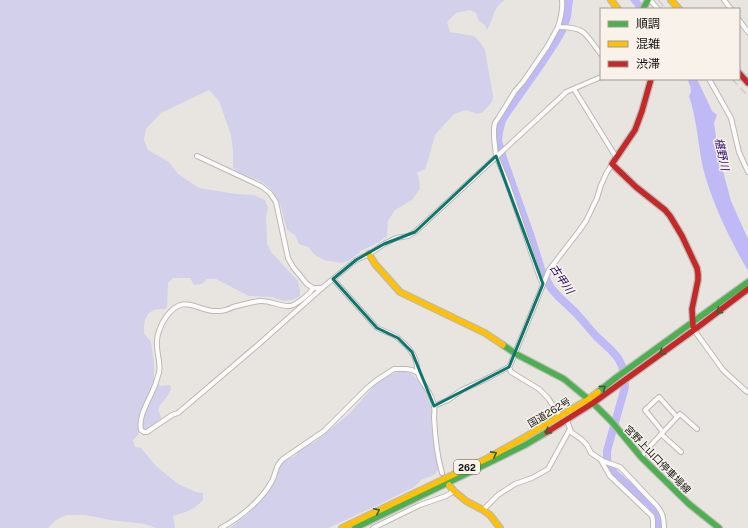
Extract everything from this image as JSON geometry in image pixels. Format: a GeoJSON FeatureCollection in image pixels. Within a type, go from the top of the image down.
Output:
{"type":"FeatureCollection","features":[{"type":"Feature","properties":{"kind":"main road"},"geometry":{"type":"LineString","coordinates":[[611,0],[617,8]]}},
{"type":"Feature","properties":{"kind":"main road"},"geometry":{"type":"LineString","coordinates":[[671,0],[678,8]]}},
{"type":"Feature","properties":{"kind":"main road"},"geometry":{"type":"LineString","coordinates":[[740,74],[748,83]]}},
{"type":"Feature","properties":{"kind":"main road"},"geometry":{"type":"LineString","coordinates":[[651,80],[635,129],[612,164],[636,187],[665,210],[673,220],[682,236],[697,268],[698,274],[692,309],[692,322],[694,330]]}},
{"type":"Feature","properties":{"kind":"main road","name":"宮野上山口停車場線"},"geometry":{"type":"LineString","coordinates":[[369,254],[375,264],[400,292],[485,333],[516,354],[564,379],[591,401],[612,422],[641,457],[689,504],[719,528]]}},
{"type":"Feature","properties":{"kind":"main road","name":"国道262号"},"geometry":{"type":"LineString","coordinates":[[342,528],[488,458],[560,416],[591,401],[618,384],[694,330],[744,290],[748,282]]}},
{"type":"Feature","properties":{"kind":"main road","name":"国道262号"},"geometry":{"type":"LineString","coordinates":[[355,528],[525,445],[567,420],[591,401],[617,377],[692,322],[744,290]]}},
{"type":"Feature","properties":{"kind":"main road"},"geometry":{"type":"LineString","coordinates":[[449,486],[466,501],[490,515],[500,528]]}},
{"type":"Feature","properties":{"kind":"street"},"geometry":{"type":"LineString","coordinates":[[543,283],[507,182],[496,156],[494,137],[495,123],[559,27],[562,13],[562,0]]}},
{"type":"Feature","properties":{"kind":"street"},"geometry":{"type":"LineString","coordinates":[[648,0],[657,8]]}},
{"type":"Feature","properties":{"kind":"street"},"geometry":{"type":"LineString","coordinates":[[724,0],[730,8]]}},
{"type":"Feature","properties":{"kind":"street"},"geometry":{"type":"LineString","coordinates":[[740,21],[748,32]]}},
{"type":"Feature","properties":{"kind":"street"},"geometry":{"type":"LineString","coordinates":[[559,27],[577,29],[582,32],[600,53]]}},
{"type":"Feature","properties":{"kind":"street"},"geometry":{"type":"LineString","coordinates":[[313,288],[309,294],[290,306],[261,301],[243,304],[219,311],[205,309],[191,304],[179,306],[171,311],[165,318],[157,337],[160,369],[153,391],[142,415],[140,425],[141,430],[147,432],[172,415],[178,413],[356,260],[396,238],[408,236],[415,232],[566,92],[600,77]]}},
{"type":"Feature","properties":{"kind":"street"},"geometry":{"type":"LineString","coordinates":[[710,80],[730,118],[739,152],[748,172]]}},
{"type":"Feature","properties":{"kind":"street"},"geometry":{"type":"LineString","coordinates":[[574,89],[616,157]]}},
{"type":"Feature","properties":{"kind":"street"},"geometry":{"type":"LineString","coordinates":[[197,156],[256,184],[270,193],[276,202],[288,258],[293,267],[307,284],[313,288],[322,288]]}},
{"type":"Feature","properties":{"kind":"street"},"geometry":{"type":"LineString","coordinates":[[434,406],[448,400],[462,390],[509,367],[516,354],[549,270],[586,221],[606,174],[612,164]]}},
{"type":"Feature","properties":{"kind":"street"},"geometry":{"type":"LineString","coordinates":[[333,279],[377,328],[398,338],[412,352],[416,359],[418,373],[432,398],[434,406],[435,427],[442,473]]}},
{"type":"Feature","properties":{"kind":"street"},"geometry":{"type":"LineString","coordinates":[[694,330],[724,370],[748,392]]}},
{"type":"Feature","properties":{"kind":"street"},"geometry":{"type":"LineString","coordinates":[[509,367],[512,372],[538,389],[548,398],[560,416]]}},
{"type":"Feature","properties":{"kind":"street"},"geometry":{"type":"LineString","coordinates":[[221,528],[257,502],[272,480],[278,464],[282,459],[324,431],[376,380],[394,370],[406,369],[418,373]]}},
{"type":"Feature","properties":{"kind":"street"},"geometry":{"type":"LineString","coordinates":[[677,417],[659,397],[645,410],[662,433],[681,452]]}},
{"type":"Feature","properties":{"kind":"street"},"geometry":{"type":"LineString","coordinates":[[641,457],[650,444],[680,414],[697,429]]}},
{"type":"Feature","properties":{"kind":"street"},"geometry":{"type":"LineString","coordinates":[[567,420],[571,432],[587,445],[591,453],[602,460],[620,467],[657,506],[662,512],[664,528]]}},
{"type":"Feature","properties":{"kind":"street"},"geometry":{"type":"LineString","coordinates":[[483,510],[498,495],[515,484],[532,478],[548,469],[570,429]]}},
{"type":"Feature","properties":{"kind":"street"},"geometry":{"type":"LineString","coordinates":[[602,460],[610,476],[652,516],[653,528]]}},
{"type":"Feature","properties":{"kind":"street"},"geometry":{"type":"LineString","coordinates":[[373,528],[420,505],[446,496],[454,490]]}},
{"type":"Feature","properties":{"kind":"highlighted area"},"geometry":{"type":"Polygon","coordinates":[[[496,156],[543,284],[509,367],[434,406],[412,352],[398,338],[377,328],[333,279],[356,260],[384,244],[415,232],[496,156]]]}},
{"type":"Feature","properties":{"kind":"shaded area"},"geometry":{"type":"Polygon","coordinates":[[[0,0],[505,0],[495,10],[487,30],[485,25],[479,21],[476,13],[470,10],[456,13],[447,22],[450,32],[474,36],[485,50],[493,96],[492,102],[483,112],[478,114],[466,110],[454,114],[435,135],[425,169],[417,173],[420,189],[412,200],[395,210],[388,221],[387,236],[361,251],[350,260],[342,263],[324,260],[315,255],[308,247],[299,244],[295,235],[287,230],[279,201],[271,189],[258,180],[242,174],[233,168],[231,135],[219,101],[209,90],[161,113],[146,129],[144,140],[148,150],[169,162],[178,174],[199,188],[236,194],[254,195],[265,200],[268,208],[266,218],[267,243],[271,252],[298,281],[300,291],[300,296],[292,300],[284,301],[272,297],[249,296],[216,279],[207,279],[202,284],[194,285],[190,278],[173,278],[168,283],[167,307],[165,309],[154,310],[146,317],[144,333],[151,342],[154,364],[154,381],[161,386],[170,385],[171,389],[158,410],[161,418],[148,429],[139,432],[133,440],[135,447],[141,448],[156,466],[178,484],[196,492],[203,493],[203,500],[196,506],[186,512],[173,516],[175,528],[156,528],[145,524],[110,520],[85,515],[66,515],[56,520],[48,528],[0,528],[0,0]]]}},
{"type":"Feature","properties":{"kind":"shaded area"},"geometry":{"type":"Polygon","coordinates":[[[630,0],[639,0],[647,8],[636,8],[630,0]]]}},
{"type":"Feature","properties":{"kind":"shaded area"},"geometry":{"type":"Polygon","coordinates":[[[687,80],[697,80],[712,111],[717,115],[714,123],[723,171],[731,201],[748,239],[748,271],[722,221],[707,182],[703,168],[696,123],[689,96],[691,88],[687,80]]]}},
{"type":"Feature","properties":{"kind":"shaded area"},"geometry":{"type":"Polygon","coordinates":[[[400,371],[411,373],[420,382],[429,401],[432,411],[431,423],[438,470],[434,475],[421,480],[414,487],[376,506],[328,528],[230,528],[249,513],[273,484],[278,468],[282,462],[295,456],[300,450],[315,442],[349,414],[375,385],[390,375],[400,371]]]}},
{"type":"Feature","properties":{"kind":"waterway","name":"古甲川"},"geometry":{"type":"LineString","coordinates":[[569,0],[567,17],[562,31],[502,120],[498,141],[542,272],[551,288],[611,350],[618,358],[622,366],[625,387],[607,451],[607,459],[609,467],[616,475],[652,506],[657,515],[657,528]]}},
{"type":"Feature","properties":{"kind":"railway"},"geometry":{"type":"LineString","coordinates":[[658,0],[665,8]]}},
{"type":"Feature","properties":{"kind":"railway"},"geometry":{"type":"LineString","coordinates":[[733,80],[748,96]]}},
{"type":"Feature","properties":{"kind":"traffic: fast"},"geometry":{"type":"LineString","coordinates":[[644,8],[648,0]]}},
{"type":"Feature","properties":{"kind":"traffic: fast"},"geometry":{"type":"LineString","coordinates":[[598,392],[748,282]]}},
{"type":"Feature","properties":{"kind":"traffic: fast"},"geometry":{"type":"LineString","coordinates":[[503,345],[516,354],[564,379],[593,403],[612,422],[641,457],[689,504],[719,528]]}},
{"type":"Feature","properties":{"kind":"traffic: fast"},"geometry":{"type":"LineString","coordinates":[[355,528],[525,445],[547,432]]}},
{"type":"Feature","properties":{"kind":"traffic: slow"},"geometry":{"type":"LineString","coordinates":[[611,0],[617,8]]}},
{"type":"Feature","properties":{"kind":"traffic: slow"},"geometry":{"type":"LineString","coordinates":[[671,0],[678,8]]}},
{"type":"Feature","properties":{"kind":"traffic: slow"},"geometry":{"type":"LineString","coordinates":[[369,254],[375,264],[400,292],[485,333],[503,345]]}},
{"type":"Feature","properties":{"kind":"traffic: slow"},"geometry":{"type":"LineString","coordinates":[[342,528],[488,458],[589,399],[598,392]]}},
{"type":"Feature","properties":{"kind":"traffic: slow"},"geometry":{"type":"LineString","coordinates":[[449,485],[466,501],[490,515],[500,528]]}},
{"type":"Feature","properties":{"kind":"traffic: jam"},"geometry":{"type":"LineString","coordinates":[[740,74],[748,83]]}},
{"type":"Feature","properties":{"kind":"traffic: jam"},"geometry":{"type":"LineString","coordinates":[[651,80],[635,130],[612,164],[636,187],[665,210],[682,236],[697,268],[698,274],[692,309],[693,326]]}},
{"type":"Feature","properties":{"kind":"traffic: jam"},"geometry":{"type":"LineString","coordinates":[[547,432],[593,403],[748,289]]}},
{"type":"Feature","properties":{"kind":"water label","name":"椹野川"},"geometry":{"type":"Point","coordinates":[722,154]}}]}
